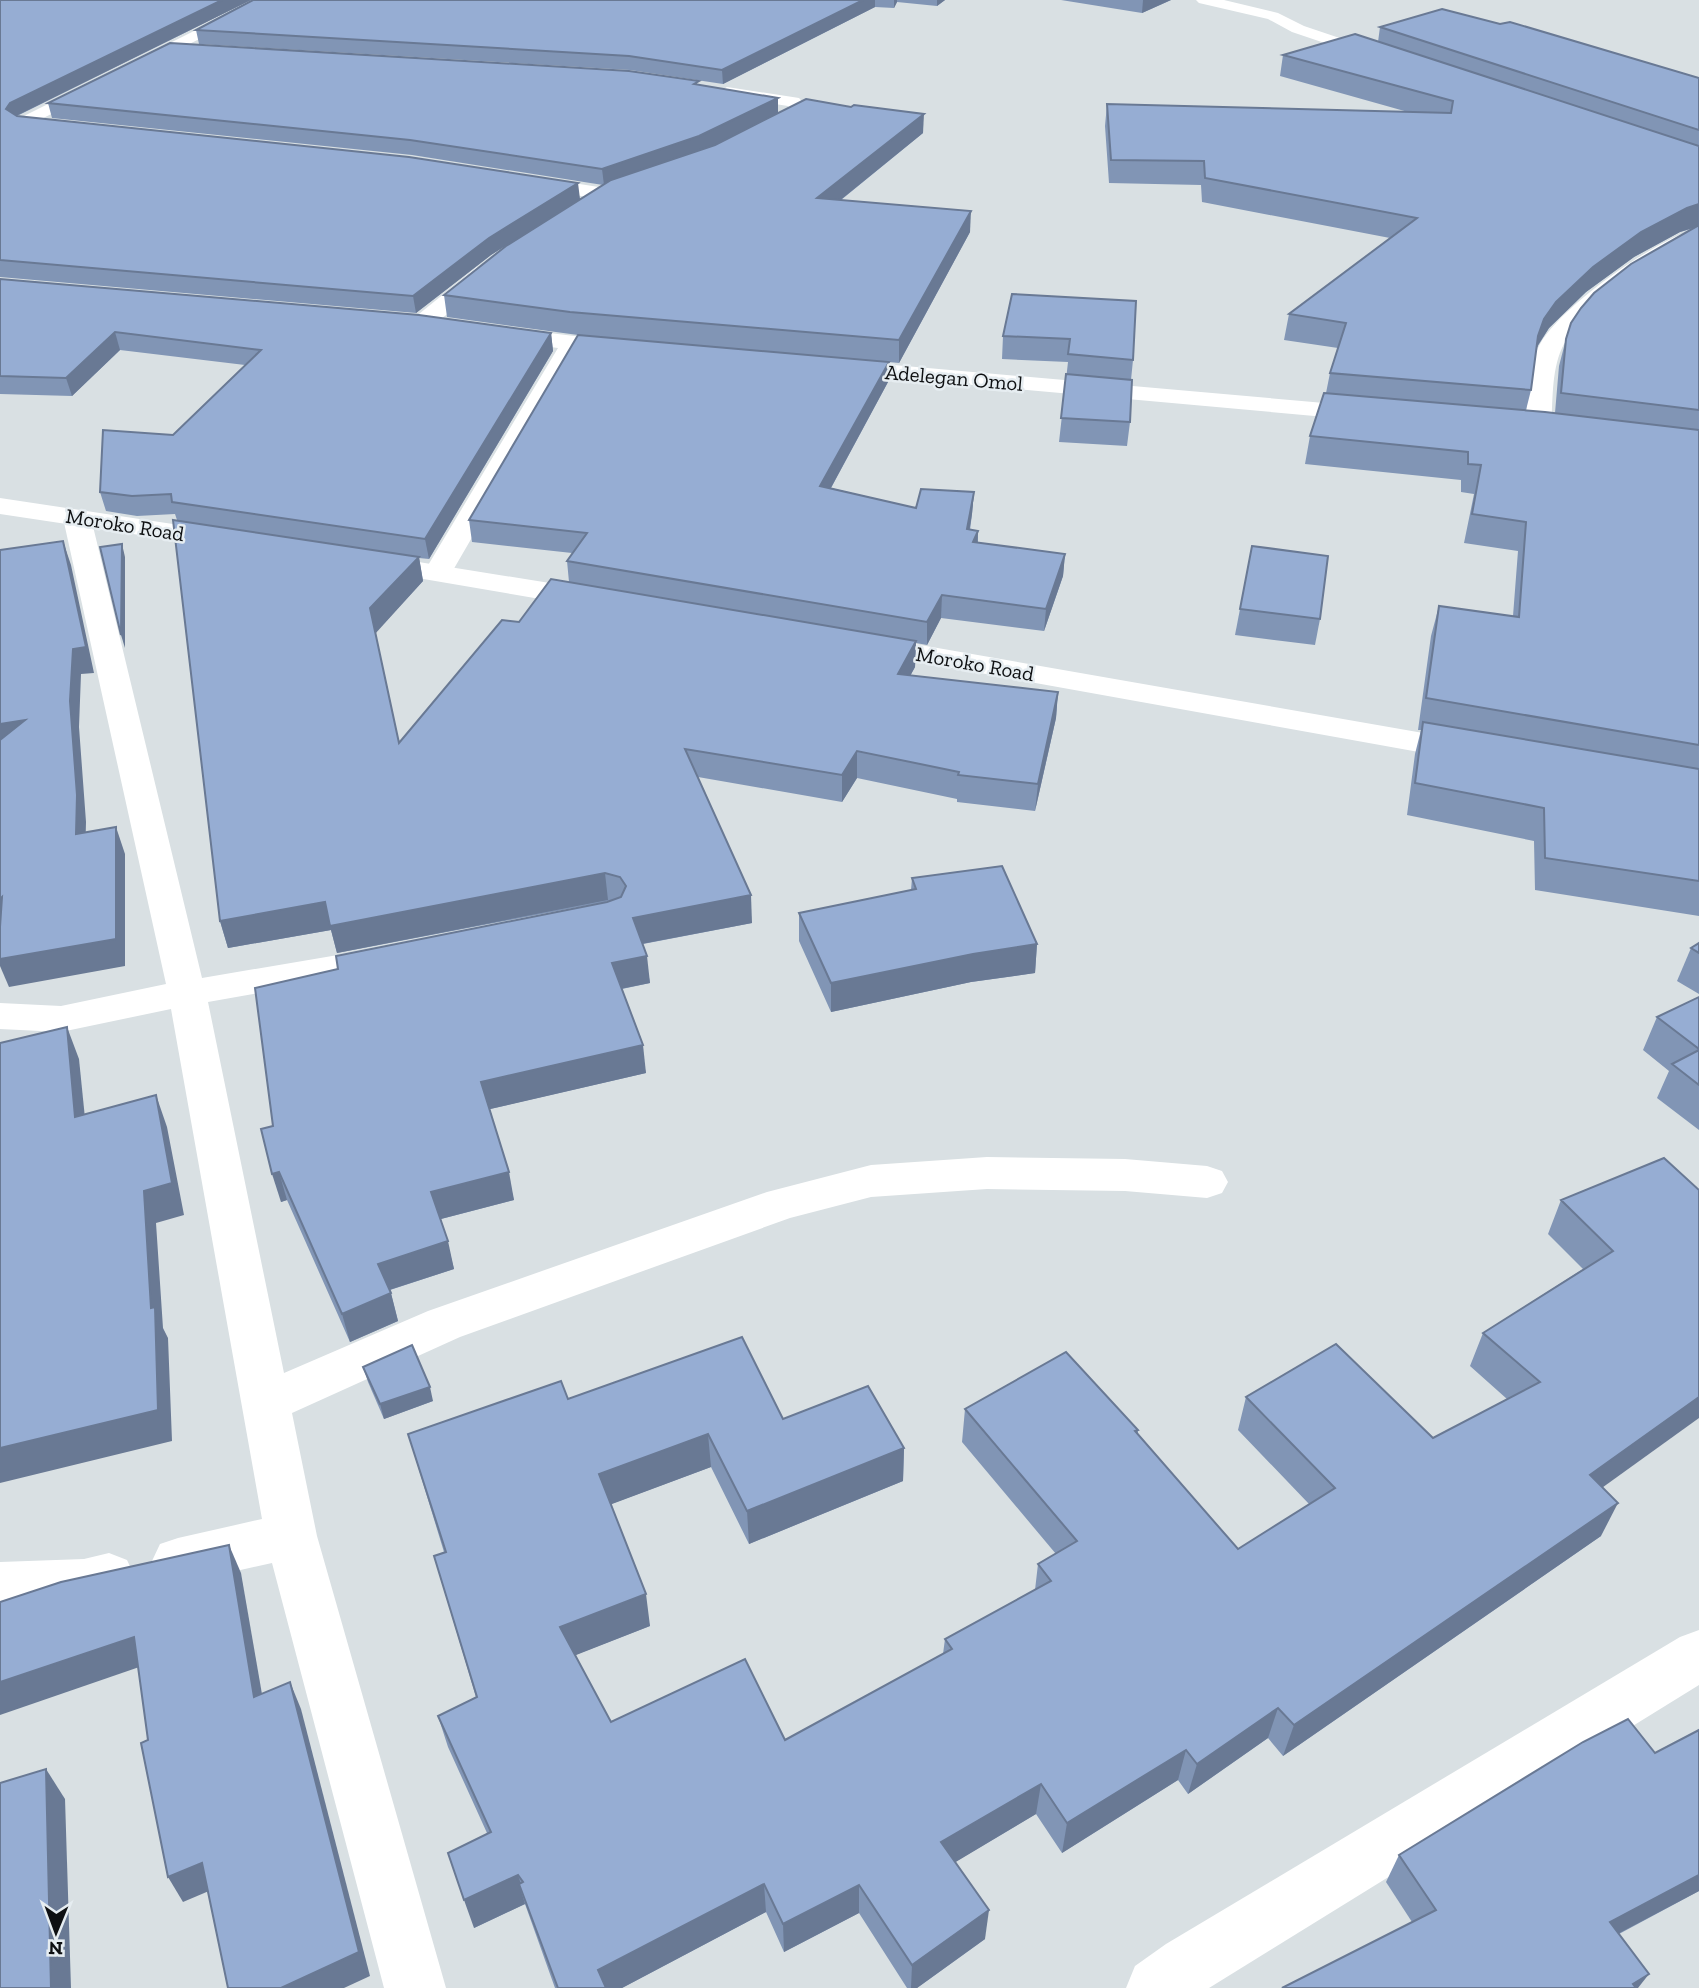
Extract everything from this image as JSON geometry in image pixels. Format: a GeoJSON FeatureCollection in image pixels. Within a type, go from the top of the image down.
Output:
{"type":"FeatureCollection","features":[{"type":"Feature","properties":{"kind":"street"},"geometry":{"type":"LineString","coordinates":[[0,135],[268,0]]}},
{"type":"Feature","properties":{"kind":"street"},"geometry":{"type":"LineString","coordinates":[[1203,0],[1273,16],[1298,29],[1403,65]]}},
{"type":"Feature","properties":{"kind":"street"},"geometry":{"type":"LineString","coordinates":[[171,49],[208,52]]}},
{"type":"Feature","properties":{"kind":"street"},"geometry":{"type":"LineString","coordinates":[[705,89],[793,102],[800,109],[798,113],[742,141]]}},
{"type":"Feature","properties":{"kind":"street"},"geometry":{"type":"LineString","coordinates":[[22,123],[63,127]]}},
{"type":"Feature","properties":{"kind":"street"},"geometry":{"type":"LineString","coordinates":[[515,179],[611,192],[581,209]]}},
{"type":"Feature","properties":{"kind":"street"},"geometry":{"type":"LineString","coordinates":[[1538,429],[1551,346],[1568,324],[1605,292],[1662,253],[1699,234]]}},
{"type":"Feature","properties":{"kind":"street"},"geometry":{"type":"LineString","coordinates":[[422,323],[499,261]]}},
{"type":"Feature","properties":{"kind":"street"},"geometry":{"type":"LineString","coordinates":[[395,321],[449,327]]}},
{"type":"Feature","properties":{"kind":"street"},"geometry":{"type":"LineString","coordinates":[[477,331],[572,344],[653,351]]}},
{"type":"Feature","properties":{"kind":"street"},"geometry":{"type":"LineString","coordinates":[[438,572],[572,344]]}},
{"type":"Feature","properties":{"kind":"street","name":"Adelegan Omol"},"geometry":{"type":"LineString","coordinates":[[815,365],[1393,416]]}},
{"type":"Feature","properties":{"kind":"street"},"geometry":{"type":"LineString","coordinates":[[1511,427],[1565,433]]}},
{"type":"Feature","properties":{"kind":"street","name":"Moroko Road"},"geometry":{"type":"LineString","coordinates":[[0,506],[251,544]]}},
{"type":"Feature","properties":{"kind":"street"},"geometry":{"type":"LineString","coordinates":[[77,518],[187,993],[291,1536],[415,1988]]}},
{"type":"Feature","properties":{"kind":"street"},"geometry":{"type":"LineString","coordinates":[[344,558],[615,602]]}},
{"type":"Feature","properties":{"kind":"street","name":"Moroko Road"},"geometry":{"type":"LineString","coordinates":[[832,639],[1496,755]]}},
{"type":"Feature","properties":{"kind":"street"},"geometry":{"type":"LineString","coordinates":[[0,1016],[61,1019],[187,993],[320,972],[425,951]]}},
{"type":"Feature","properties":{"kind":"street"},"geometry":{"type":"LineString","coordinates":[[264,1403],[444,1324],[782,1204],[872,1181],[987,1173],[1125,1175],[1207,1182]]}},
{"type":"Feature","properties":{"kind":"street"},"geometry":{"type":"LineString","coordinates":[[0,1586],[85,1583],[291,1536]]}},
{"type":"Feature","properties":{"kind":"street"},"geometry":{"type":"LineString","coordinates":[[1157,1988],[1188,1966],[1699,1655]]}},
{"type":"Feature","properties":{"kind":"building"},"geometry":{"type":"Polygon","coordinates":[[[0,0],[222,0],[10,103],[6,109],[17,116],[409,157],[578,183],[489,238],[413,296],[0,260],[0,0]]]}},
{"type":"Feature","properties":{"kind":"building"},"geometry":{"type":"Polygon","coordinates":[[[253,0],[863,0],[722,70],[629,56],[196,30],[253,0]]]}},
{"type":"Feature","properties":{"kind":"building"},"geometry":{"type":"Polygon","coordinates":[[[1442,9],[1500,24],[1510,22],[1699,78],[1699,130],[1380,27],[1442,9]]]}},
{"type":"Feature","properties":{"kind":"building"},"geometry":{"type":"Polygon","coordinates":[[[1355,34],[1699,146],[1699,204],[1641,232],[1593,267],[1556,302],[1544,319],[1538,336],[1531,390],[1330,373],[1346,323],[1289,314],[1417,218],[1205,178],[1204,161],[1111,160],[1107,104],[1451,113],[1453,101],[1283,55],[1355,34]]]}},
{"type":"Feature","properties":{"kind":"building"},"geometry":{"type":"Polygon","coordinates":[[[170,43],[629,71],[699,81],[694,84],[778,98],[699,136],[602,169],[410,140],[48,103],[170,43]]]}},
{"type":"Feature","properties":{"kind":"building"},"geometry":{"type":"Polygon","coordinates":[[[806,99],[851,107],[854,105],[924,114],[817,198],[971,211],[899,340],[570,312],[444,295],[506,246],[611,180],[715,145],[806,99]]]}},
{"type":"Feature","properties":{"kind":"building"},"geometry":{"type":"Polygon","coordinates":[[[1699,225],[1699,410],[1561,393],[1566,339],[1571,323],[1581,308],[1594,293],[1631,264],[1699,225]]]}},
{"type":"Feature","properties":{"kind":"building"},"geometry":{"type":"Polygon","coordinates":[[[0,279],[419,315],[551,333],[425,539],[172,502],[171,494],[132,496],[100,492],[103,430],[173,435],[261,350],[115,332],[66,378],[0,376],[0,279]]]}},
{"type":"Feature","properties":{"kind":"building"},"geometry":{"type":"Polygon","coordinates":[[[1012,294],[1136,301],[1133,360],[1068,354],[1070,339],[1003,336],[1012,294]]]}},
{"type":"Feature","properties":{"kind":"building"},"geometry":{"type":"Polygon","coordinates":[[[578,335],[889,362],[820,486],[916,508],[921,489],[974,492],[967,529],[978,531],[973,542],[1065,554],[1046,609],[942,595],[927,622],[567,561],[587,533],[469,520],[578,335]]]}},
{"type":"Feature","properties":{"kind":"building"},"geometry":{"type":"Polygon","coordinates":[[[1066,374],[1132,380],[1130,422],[1061,418],[1066,374]]]}},
{"type":"Feature","properties":{"kind":"building"},"geometry":{"type":"Polygon","coordinates":[[[1324,393],[1545,412],[1699,430],[1699,745],[1426,698],[1439,606],[1519,617],[1526,522],[1472,514],[1481,465],[1468,464],[1468,452],[1310,436],[1324,393]]]}},
{"type":"Feature","properties":{"kind":"building"},"geometry":{"type":"Polygon","coordinates":[[[173,520],[419,557],[370,608],[399,743],[502,620],[519,622],[551,579],[916,641],[898,674],[1058,692],[1038,784],[958,775],[959,772],[857,751],[842,775],[685,749],[751,895],[633,918],[647,956],[612,963],[643,1045],[481,1082],[509,1172],[431,1192],[448,1241],[378,1264],[391,1293],[342,1314],[279,1172],[272,1174],[261,1129],[273,1126],[255,988],[338,969],[336,956],[607,902],[621,897],[626,886],[620,877],[605,873],[330,926],[325,902],[220,921],[173,520]]]}},
{"type":"Feature","properties":{"kind":"building"},"geometry":{"type":"Polygon","coordinates":[[[63,541],[86,647],[73,649],[70,701],[77,795],[76,834],[116,827],[116,939],[0,959],[0,740],[25,720],[0,724],[0,550],[63,541]]]}},
{"type":"Feature","properties":{"kind":"building"},"geometry":{"type":"Polygon","coordinates":[[[122,544],[121,635],[100,547],[122,544]]]}},
{"type":"Feature","properties":{"kind":"building"},"geometry":{"type":"Polygon","coordinates":[[[1252,546],[1328,556],[1320,619],[1240,609],[1252,546]]]}},
{"type":"Feature","properties":{"kind":"building"},"geometry":{"type":"Polygon","coordinates":[[[1423,722],[1699,769],[1699,881],[1545,858],[1544,808],[1415,783],[1423,722]]]}},
{"type":"Feature","properties":{"kind":"building"},"geometry":{"type":"Polygon","coordinates":[[[1002,866],[1037,944],[831,983],[799,913],[916,889],[912,878],[1002,866]]]}},
{"type":"Feature","properties":{"kind":"building"},"geometry":{"type":"Polygon","coordinates":[[[1699,943],[1699,953],[1691,948],[1699,943]]]}},
{"type":"Feature","properties":{"kind":"building"},"geometry":{"type":"Polygon","coordinates":[[[1699,997],[1699,1049],[1657,1017],[1699,997]]]}},
{"type":"Feature","properties":{"kind":"building"},"geometry":{"type":"Polygon","coordinates":[[[67,1027],[75,1117],[156,1095],[172,1183],[144,1191],[151,1308],[155,1307],[158,1410],[0,1448],[0,1043],[67,1027]]]}},
{"type":"Feature","properties":{"kind":"building"},"geometry":{"type":"Polygon","coordinates":[[[1699,1050],[1699,1085],[1672,1064],[1699,1050]]]}},
{"type":"Feature","properties":{"kind":"building"},"geometry":{"type":"Polygon","coordinates":[[[1664,1158],[1699,1190],[1699,1397],[1590,1475],[1618,1503],[1294,1725],[1278,1708],[1197,1764],[1186,1750],[1067,1823],[1041,1784],[941,1842],[989,1910],[912,1965],[859,1885],[783,1924],[764,1884],[598,1970],[606,1988],[558,1988],[519,1884],[523,1882],[518,1875],[464,1900],[448,1853],[491,1832],[438,1716],[477,1697],[434,1556],[446,1552],[408,1434],[561,1381],[568,1399],[742,1337],[783,1419],[868,1386],[904,1448],[747,1511],[708,1434],[599,1474],[646,1594],[560,1627],[611,1722],[745,1659],[785,1740],[952,1649],[945,1639],[1051,1581],[1038,1564],[1077,1541],[965,1409],[1066,1352],[1138,1430],[1135,1431],[1238,1549],[1335,1488],[1246,1397],[1336,1344],[1433,1438],[1540,1382],[1483,1333],[1613,1251],[1561,1200],[1664,1158]]]}},
{"type":"Feature","properties":{"kind":"building"},"geometry":{"type":"Polygon","coordinates":[[[412,1345],[430,1387],[380,1404],[363,1367],[412,1345]]]}},
{"type":"Feature","properties":{"kind":"building"},"geometry":{"type":"Polygon","coordinates":[[[229,1545],[254,1697],[290,1682],[359,1952],[281,1988],[228,1988],[202,1863],[168,1877],[141,1743],[148,1740],[134,1637],[0,1682],[0,1602],[61,1582],[229,1545]]]}},
{"type":"Feature","properties":{"kind":"building"},"geometry":{"type":"Polygon","coordinates":[[[1628,1719],[1655,1753],[1699,1730],[1699,1875],[1610,1922],[1649,1974],[1633,1984],[1636,1988],[1282,1988],[1436,1910],[1399,1855],[1583,1742],[1628,1719]]]}},
{"type":"Feature","properties":{"kind":"building"},"geometry":{"type":"Polygon","coordinates":[[[46,1769],[51,1988],[0,1988],[0,1783],[46,1769]]]}}]}
